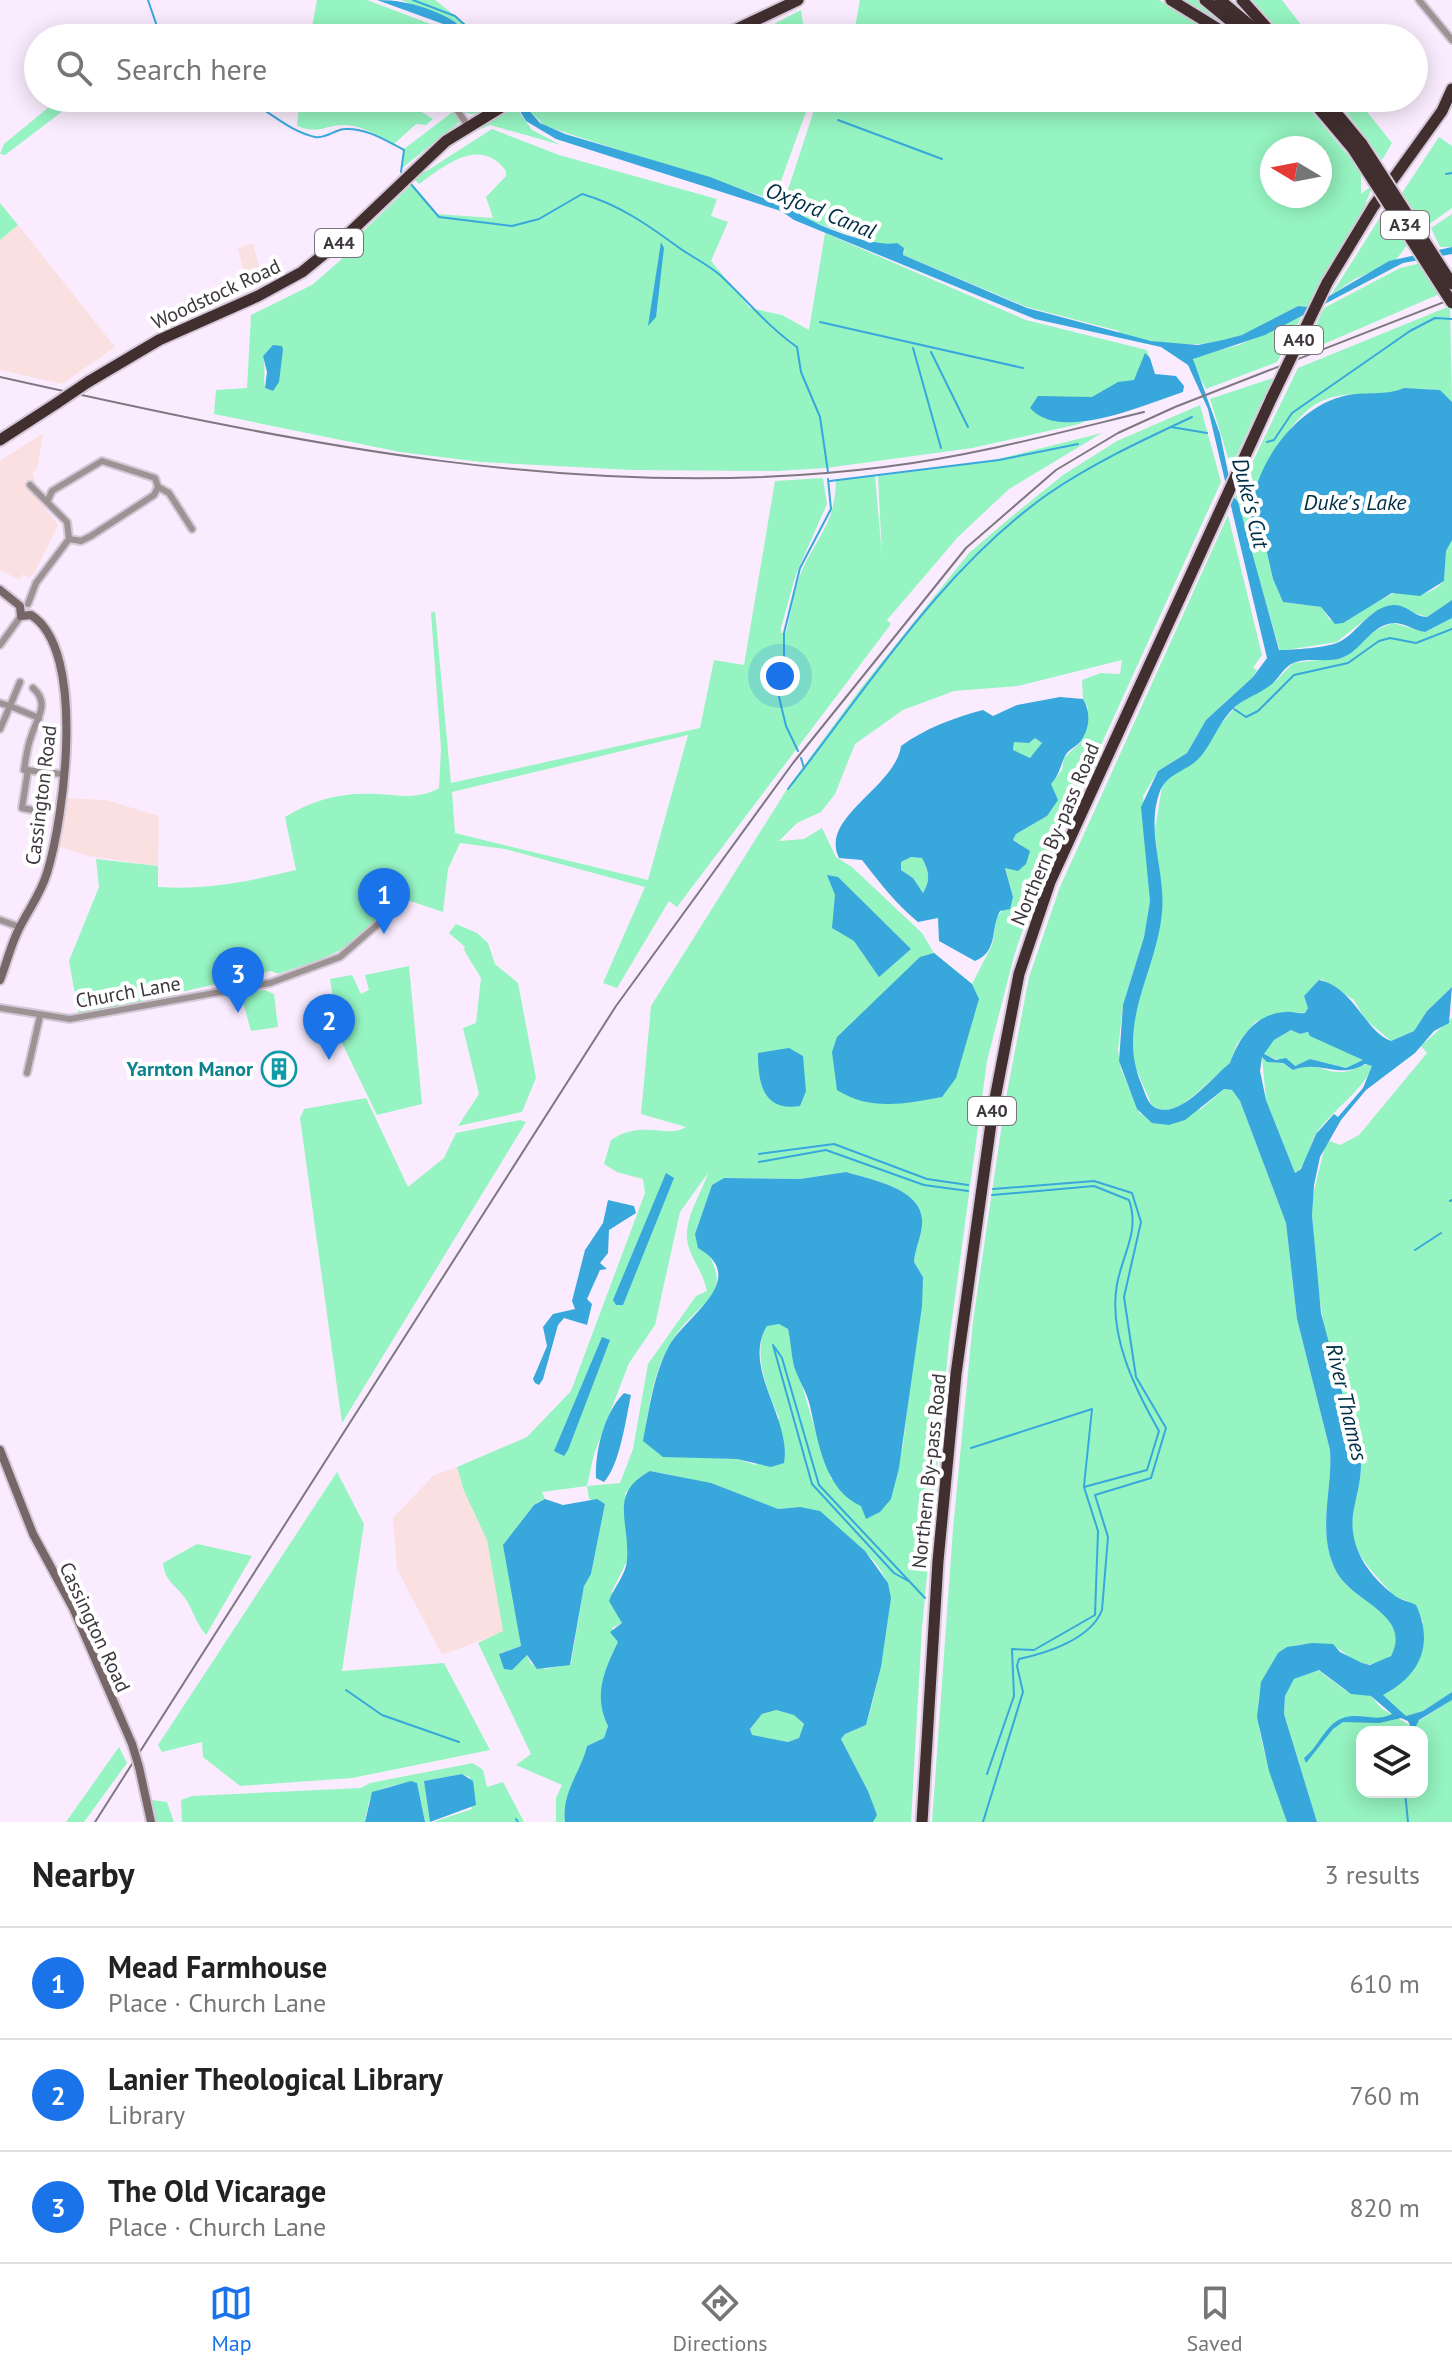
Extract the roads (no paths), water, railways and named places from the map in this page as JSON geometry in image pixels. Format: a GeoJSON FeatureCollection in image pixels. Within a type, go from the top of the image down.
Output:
{"type":"FeatureCollection","features":[{"type":"Feature","properties":{"kind":"highway"},"geometry":{"type":"LineString","coordinates":[[747,24],[798,0]]}},
{"type":"Feature","properties":{"kind":"highway"},"geometry":{"type":"LineString","coordinates":[[1205,0],[1234,24]]}},
{"type":"Feature","properties":{"kind":"highway"},"geometry":{"type":"LineString","coordinates":[[1220,0],[1248,24]]}},
{"type":"Feature","properties":{"kind":"highway"},"geometry":{"type":"LineString","coordinates":[[1242,0],[1263,24]]}},
{"type":"Feature","properties":{"kind":"highway"},"geometry":{"type":"LineString","coordinates":[[1172,2],[1209,24]]}},
{"type":"Feature","properties":{"kind":"highway","name":"A40"},"geometry":{"type":"LineString","coordinates":[[1442,111],[1452,89]]}},
{"type":"Feature","properties":{"kind":"highway","name":"A40"},"geometry":{"type":"LineString","coordinates":[[1442,111],[1452,102]]}},
{"type":"Feature","properties":{"kind":"highway","name":"Northern By-pass Road"},"geometry":{"type":"LineString","coordinates":[[922,1822],[938,1561],[956,1374],[1006,1026],[1032,931],[1050,882],[1327,283],[1373,207],[1442,111]]}},
{"type":"Feature","properties":{"kind":"highway","name":"Woodstock Road"},"geometry":{"type":"LineString","coordinates":[[0,440],[159,340],[258,296],[302,272],[345,237],[432,153],[491,112]]}},
{"type":"Feature","properties":{"kind":"highway","name":"A34"},"geometry":{"type":"LineString","coordinates":[[1324,112],[1358,146],[1452,303]]}},
{"type":"Feature","properties":{"kind":"highway","name":"A34"},"geometry":{"type":"LineString","coordinates":[[1334,112],[1452,284]]}},
{"type":"Feature","properties":{"kind":"street"},"geometry":{"type":"LineString","coordinates":[[1419,0],[1452,40]]}},
{"type":"Feature","properties":{"kind":"street"},"geometry":{"type":"LineString","coordinates":[[458,112],[468,126]]}},
{"type":"Feature","properties":{"kind":"street"},"geometry":{"type":"LineString","coordinates":[[48,500],[52,491],[102,461],[155,478],[158,487],[169,493],[192,529]]}},
{"type":"Feature","properties":{"kind":"street"},"geometry":{"type":"LineString","coordinates":[[0,590],[24,605],[36,583],[69,539],[69,526],[48,500],[30,485]]}},
{"type":"Feature","properties":{"kind":"street"},"geometry":{"type":"LineString","coordinates":[[69,539],[81,541],[91,536],[154,495],[158,487]]}},
{"type":"Feature","properties":{"kind":"street","name":"Cassington Road"},"geometry":{"type":"LineString","coordinates":[[0,980],[20,927],[37,899],[48,871],[62,774],[66,684],[53,642],[44,627],[26,616],[32,610],[24,605]]}},
{"type":"Feature","properties":{"kind":"street"},"geometry":{"type":"LineString","coordinates":[[0,645],[26,616]]}},
{"type":"Feature","properties":{"kind":"street"},"geometry":{"type":"LineString","coordinates":[[0,729],[20,682]]}},
{"type":"Feature","properties":{"kind":"street"},"geometry":{"type":"LineString","coordinates":[[33,688],[42,701],[24,770],[62,774]]}},
{"type":"Feature","properties":{"kind":"street"},"geometry":{"type":"LineString","coordinates":[[0,703],[39,718]]}},
{"type":"Feature","properties":{"kind":"street"},"geometry":{"type":"LineString","coordinates":[[28,770],[22,808],[33,810]]}},
{"type":"Feature","properties":{"kind":"street","name":"Church Lane"},"geometry":{"type":"LineString","coordinates":[[0,1008],[70,1019],[277,981],[340,957],[385,918]]}},
{"type":"Feature","properties":{"kind":"street"},"geometry":{"type":"LineString","coordinates":[[0,920],[20,927]]}},
{"type":"Feature","properties":{"kind":"street"},"geometry":{"type":"LineString","coordinates":[[27,1073],[40,1016]]}},
{"type":"Feature","properties":{"kind":"street","name":"Cassington Road"},"geometry":{"type":"LineString","coordinates":[[0,1450],[33,1534],[73,1608],[132,1744],[151,1822]]}},
{"type":"Feature","properties":{"kind":"water"},"geometry":{"type":"Polygon","coordinates":[[[377,0],[417,5],[457,24],[443,24],[377,0]]]}},
{"type":"Feature","properties":{"kind":"water"},"geometry":{"type":"Polygon","coordinates":[[[521,112],[530,112],[540,123],[565,134],[710,177],[845,234],[874,242],[897,243],[904,248],[903,255],[1027,308],[1151,341],[1198,345],[1242,335],[1298,306],[1307,307],[1331,295],[1389,261],[1452,247],[1452,254],[1403,263],[1265,335],[1193,359],[1220,434],[1233,496],[1238,502],[1279,650],[1310,648],[1341,641],[1378,610],[1393,605],[1427,617],[1452,600],[1452,618],[1425,632],[1396,623],[1387,624],[1341,658],[1305,660],[1290,665],[1272,684],[1233,708],[1201,756],[1164,785],[1156,806],[1155,821],[1162,912],[1159,934],[1135,1018],[1133,1039],[1135,1061],[1147,1097],[1153,1106],[1166,1110],[1186,1102],[1230,1063],[1243,1036],[1257,1022],[1274,1014],[1305,1013],[1308,1008],[1304,996],[1319,980],[1341,991],[1374,1029],[1391,1041],[1414,1031],[1427,1011],[1452,987],[1449,1023],[1434,1031],[1415,1053],[1366,1090],[1341,1120],[1320,1157],[1312,1215],[1321,1313],[1361,1464],[1353,1514],[1354,1538],[1362,1560],[1376,1579],[1396,1597],[1416,1605],[1424,1633],[1415,1668],[1407,1678],[1383,1695],[1406,1716],[1423,1711],[1452,1692],[1452,1700],[1419,1720],[1416,1726],[1410,1726],[1401,1718],[1379,1723],[1343,1722],[1333,1729],[1306,1763],[1304,1758],[1337,1721],[1349,1716],[1380,1718],[1392,1714],[1371,1696],[1351,1694],[1319,1670],[1294,1679],[1285,1696],[1284,1714],[1317,1822],[1287,1822],[1269,1771],[1257,1717],[1261,1682],[1278,1653],[1287,1647],[1312,1643],[1333,1644],[1340,1652],[1370,1665],[1391,1656],[1396,1642],[1394,1629],[1377,1609],[1344,1582],[1330,1556],[1326,1526],[1330,1450],[1297,1319],[1286,1223],[1240,1101],[1232,1090],[1224,1089],[1185,1120],[1169,1125],[1152,1123],[1137,1109],[1119,1061],[1123,1005],[1144,937],[1150,901],[1141,807],[1158,771],[1187,753],[1206,720],[1253,677],[1267,658],[1208,409],[1188,365],[1161,347],[1035,319],[794,220],[781,211],[556,139],[526,121],[521,112]],[[1291,1030],[1274,1040],[1264,1054],[1276,1060],[1286,1058],[1295,1066],[1310,1059],[1346,1068],[1363,1060],[1310,1036],[1308,1032],[1300,1034],[1291,1030]],[[1262,1057],[1260,1071],[1266,1100],[1295,1173],[1301,1169],[1316,1134],[1334,1114],[1338,1117],[1363,1088],[1372,1066],[1365,1064],[1347,1070],[1303,1067],[1293,1070],[1283,1063],[1267,1062],[1262,1057]]]}},
{"type":"Feature","properties":{"kind":"water"},"geometry":{"type":"Polygon","coordinates":[[[661,242],[664,248],[656,317],[648,326],[661,242]]]}},
{"type":"Feature","properties":{"kind":"water"},"geometry":{"type":"Polygon","coordinates":[[[273,345],[282,346],[283,350],[279,382],[273,391],[265,388],[267,372],[263,356],[273,345]]]}},
{"type":"Feature","properties":{"kind":"water"},"geometry":{"type":"Polygon","coordinates":[[[1145,353],[1155,374],[1176,376],[1184,386],[1183,392],[1126,412],[1082,421],[1061,422],[1044,418],[1030,408],[1038,396],[1092,397],[1118,382],[1134,380],[1145,353]]]}},
{"type":"Feature","properties":{"kind":"water","name":"Duke's Lake"},"geometry":{"type":"Polygon","coordinates":[[[1404,388],[1440,390],[1452,402],[1452,540],[1446,551],[1444,581],[1420,596],[1392,593],[1343,623],[1335,624],[1321,607],[1283,602],[1273,579],[1265,544],[1251,519],[1253,499],[1268,460],[1293,426],[1309,413],[1326,402],[1344,396],[1404,388]]]}},
{"type":"Feature","properties":{"kind":"water"},"geometry":{"type":"Polygon","coordinates":[[[1060,697],[1083,699],[1088,715],[1087,726],[1080,742],[1065,756],[1051,784],[1058,800],[1047,816],[1016,834],[1013,840],[1030,851],[1026,864],[1018,871],[1005,868],[1013,897],[1010,909],[1000,911],[988,952],[975,961],[939,941],[938,918],[918,922],[888,893],[862,860],[839,858],[836,843],[839,829],[886,775],[896,761],[901,746],[950,720],[983,710],[993,716],[1017,705],[1060,697]],[[1035,738],[1029,743],[1014,742],[1013,750],[1030,758],[1042,743],[1035,738]],[[911,857],[901,862],[901,870],[913,878],[923,893],[928,880],[926,867],[922,858],[911,857]]]}},
{"type":"Feature","properties":{"kind":"water"},"geometry":{"type":"Polygon","coordinates":[[[827,875],[838,877],[911,949],[879,977],[854,941],[832,928],[835,895],[827,875]]]}},
{"type":"Feature","properties":{"kind":"water"},"geometry":{"type":"Polygon","coordinates":[[[934,953],[972,984],[979,999],[956,1078],[942,1097],[901,1103],[862,1101],[837,1090],[832,1052],[837,1037],[920,957],[934,953]]]}},
{"type":"Feature","properties":{"kind":"water"},"geometry":{"type":"Polygon","coordinates":[[[789,1048],[803,1056],[806,1091],[800,1106],[788,1107],[770,1100],[759,1075],[758,1053],[789,1048]]]}},
{"type":"Feature","properties":{"kind":"water"},"geometry":{"type":"Polygon","coordinates":[[[846,1172],[883,1183],[907,1195],[921,1213],[922,1225],[914,1262],[923,1277],[922,1306],[899,1468],[891,1499],[880,1512],[866,1519],[861,1506],[839,1488],[825,1463],[809,1401],[794,1366],[788,1329],[779,1324],[767,1326],[761,1342],[760,1359],[781,1429],[784,1463],[771,1467],[737,1459],[663,1457],[643,1441],[659,1368],[669,1346],[717,1285],[718,1272],[713,1260],[698,1248],[695,1234],[712,1185],[724,1178],[800,1179],[846,1172]]]}},
{"type":"Feature","properties":{"kind":"water"},"geometry":{"type":"Polygon","coordinates":[[[666,1173],[674,1178],[623,1305],[616,1305],[613,1300],[666,1173]]]}},
{"type":"Feature","properties":{"kind":"water"},"geometry":{"type":"Polygon","coordinates":[[[608,1200],[634,1206],[636,1213],[609,1230],[608,1253],[600,1263],[607,1269],[600,1270],[587,1299],[592,1304],[587,1325],[564,1318],[558,1325],[539,1385],[533,1379],[547,1346],[543,1327],[553,1314],[575,1309],[572,1301],[585,1250],[603,1223],[608,1200]]]}},
{"type":"Feature","properties":{"kind":"water"},"geometry":{"type":"Polygon","coordinates":[[[602,1337],[610,1340],[564,1456],[554,1451],[602,1337]]]}},
{"type":"Feature","properties":{"kind":"water"},"geometry":{"type":"Polygon","coordinates":[[[624,1393],[631,1395],[624,1428],[614,1464],[604,1482],[596,1478],[599,1445],[611,1411],[624,1393]]]}},
{"type":"Feature","properties":{"kind":"water"},"geometry":{"type":"Polygon","coordinates":[[[650,1471],[711,1483],[778,1509],[800,1507],[820,1511],[865,1551],[888,1583],[891,1598],[881,1667],[866,1725],[845,1734],[841,1739],[868,1791],[877,1815],[873,1822],[565,1822],[566,1802],[587,1746],[604,1738],[608,1726],[601,1704],[602,1683],[618,1642],[610,1632],[622,1623],[609,1601],[626,1565],[625,1499],[637,1480],[650,1471]],[[776,1710],[762,1714],[750,1729],[752,1735],[788,1742],[799,1738],[804,1724],[794,1715],[776,1710]]]}},
{"type":"Feature","properties":{"kind":"water"},"geometry":{"type":"Polygon","coordinates":[[[545,1499],[563,1505],[597,1499],[605,1504],[591,1574],[584,1586],[570,1665],[537,1669],[527,1655],[512,1670],[504,1669],[499,1654],[521,1646],[503,1545],[534,1505],[545,1499]]]}},
{"type":"Feature","properties":{"kind":"water"},"geometry":{"type":"Polygon","coordinates":[[[462,1774],[473,1781],[476,1805],[430,1822],[424,1781],[462,1774]]]}},
{"type":"Feature","properties":{"kind":"water"},"geometry":{"type":"Polygon","coordinates":[[[411,1781],[417,1783],[425,1822],[365,1822],[372,1792],[411,1781]]]}},
{"type":"Feature","properties":{"kind":"waterway"},"geometry":{"type":"LineString","coordinates":[[148,0],[156,24]]}},
{"type":"Feature","properties":{"kind":"waterway"},"geometry":{"type":"LineString","coordinates":[[413,0],[455,16],[464,24]]}},
{"type":"Feature","properties":{"kind":"waterway"},"geometry":{"type":"LineString","coordinates":[[267,112],[296,130],[315,137],[345,129],[360,130],[383,139],[404,150],[401,172]]}},
{"type":"Feature","properties":{"kind":"waterway"},"geometry":{"type":"LineString","coordinates":[[838,120],[942,159]]}},
{"type":"Feature","properties":{"kind":"waterway"},"geometry":{"type":"LineString","coordinates":[[1446,174],[1452,173]]}},
{"type":"Feature","properties":{"kind":"waterway"},"geometry":{"type":"LineString","coordinates":[[410,183],[439,217],[512,226],[539,219],[582,194],[632,216],[710,267],[797,347],[801,372],[820,417],[828,472]]}},
{"type":"Feature","properties":{"kind":"waterway"},"geometry":{"type":"LineString","coordinates":[[1267,442],[1274,440],[1292,413],[1410,331],[1435,318],[1452,319]]}},
{"type":"Feature","properties":{"kind":"waterway"},"geometry":{"type":"LineString","coordinates":[[820,322],[1023,368]]}},
{"type":"Feature","properties":{"kind":"waterway"},"geometry":{"type":"LineString","coordinates":[[913,348],[941,448]]}},
{"type":"Feature","properties":{"kind":"waterway"},"geometry":{"type":"LineString","coordinates":[[931,352],[968,427]]}},
{"type":"Feature","properties":{"kind":"waterway"},"geometry":{"type":"LineString","coordinates":[[788,789],[908,632],[940,594],[1010,524],[1083,472],[1192,417]]}},
{"type":"Feature","properties":{"kind":"waterway"},"geometry":{"type":"LineString","coordinates":[[1171,427],[1207,433]]}},
{"type":"Feature","properties":{"kind":"waterway"},"geometry":{"type":"LineString","coordinates":[[830,481],[999,460],[1078,444]]}},
{"type":"Feature","properties":{"kind":"waterway"},"geometry":{"type":"LineString","coordinates":[[798,751],[786,726],[779,697],[784,672],[784,633],[800,568],[831,509],[828,479]]}},
{"type":"Feature","properties":{"kind":"waterway"},"geometry":{"type":"LineString","coordinates":[[1234,709],[1246,717],[1258,711],[1294,675],[1348,663],[1379,641],[1390,638],[1416,643],[1452,629]]}},
{"type":"Feature","properties":{"kind":"waterway"},"geometry":{"type":"LineString","coordinates":[[801,758],[804,768]]}},
{"type":"Feature","properties":{"kind":"waterway"},"geometry":{"type":"LineString","coordinates":[[759,1154],[834,1144],[927,1179],[968,1185]]}},
{"type":"Feature","properties":{"kind":"waterway"},"geometry":{"type":"LineString","coordinates":[[759,1162],[826,1150],[924,1185],[968,1191]]}},
{"type":"Feature","properties":{"kind":"waterway"},"geometry":{"type":"LineString","coordinates":[[983,1822],[1023,1692],[1017,1666],[1019,1659],[1055,1649],[1078,1637],[1102,1610],[1108,1537],[1095,1495],[1151,1478],[1166,1428],[1136,1377],[1124,1297],[1141,1222],[1132,1193],[1094,1181],[993,1189]]}},
{"type":"Feature","properties":{"kind":"waterway"},"geometry":{"type":"LineString","coordinates":[[987,1774],[1014,1696],[1012,1649],[1034,1650],[1095,1615],[1098,1531],[1084,1487],[1147,1470],[1159,1431],[1133,1379],[1116,1323],[1117,1284],[1132,1232],[1129,1200],[1094,1186],[992,1195]]}},
{"type":"Feature","properties":{"kind":"waterway"},"geometry":{"type":"LineString","coordinates":[[1415,1250],[1441,1233]]}},
{"type":"Feature","properties":{"kind":"waterway"},"geometry":{"type":"LineString","coordinates":[[910,1582],[894,1573],[812,1484],[773,1345],[782,1358],[819,1485],[910,1582],[925,1598]]}},
{"type":"Feature","properties":{"kind":"waterway"},"geometry":{"type":"LineString","coordinates":[[971,1448],[1092,1409],[1084,1486]]}},
{"type":"Feature","properties":{"kind":"waterway"},"geometry":{"type":"LineString","coordinates":[[346,1690],[382,1715],[459,1742]]}},
{"type":"Feature","properties":{"kind":"waterway"},"geometry":{"type":"LineString","coordinates":[[1406,1798],[1408,1822]]}},
{"type":"Feature","properties":{"kind":"railway"},"geometry":{"type":"LineString","coordinates":[[95,1822],[616,1006],[793,763],[966,548],[1056,470],[1118,433],[1175,407],[1452,299]]}},
{"type":"Feature","properties":{"kind":"railway"},"geometry":{"type":"LineString","coordinates":[[0,377],[219,424],[439,461],[550,472],[661,478],[772,477],[884,467],[983,450],[1144,412]]}},
{"type":"Feature","properties":{"kind":"place","name":"Mead Farmhouse"},"geometry":{"type":"Point","coordinates":[384,934]}},
{"type":"Feature","properties":{"kind":"place","name":"The Old Vicarage"},"geometry":{"type":"Point","coordinates":[238,1013]}},
{"type":"Feature","properties":{"kind":"place","name":"Lanier Theological Library"},"geometry":{"type":"Point","coordinates":[329,1060]}},
{"type":"Feature","properties":{"kind":"place","name":"Yarnton Manor"},"geometry":{"type":"Point","coordinates":[279,1069]}},
{"type":"Feature","properties":{"kind":"water label","name":"Oxford Canal"},"geometry":{"type":"Point","coordinates":[821,210]}},
{"type":"Feature","properties":{"kind":"water label","name":"Duke's Cut"},"geometry":{"type":"Point","coordinates":[1251,503]}},
{"type":"Feature","properties":{"kind":"water label","name":"River Thames"},"geometry":{"type":"Point","coordinates":[1347,1402]}}]}
